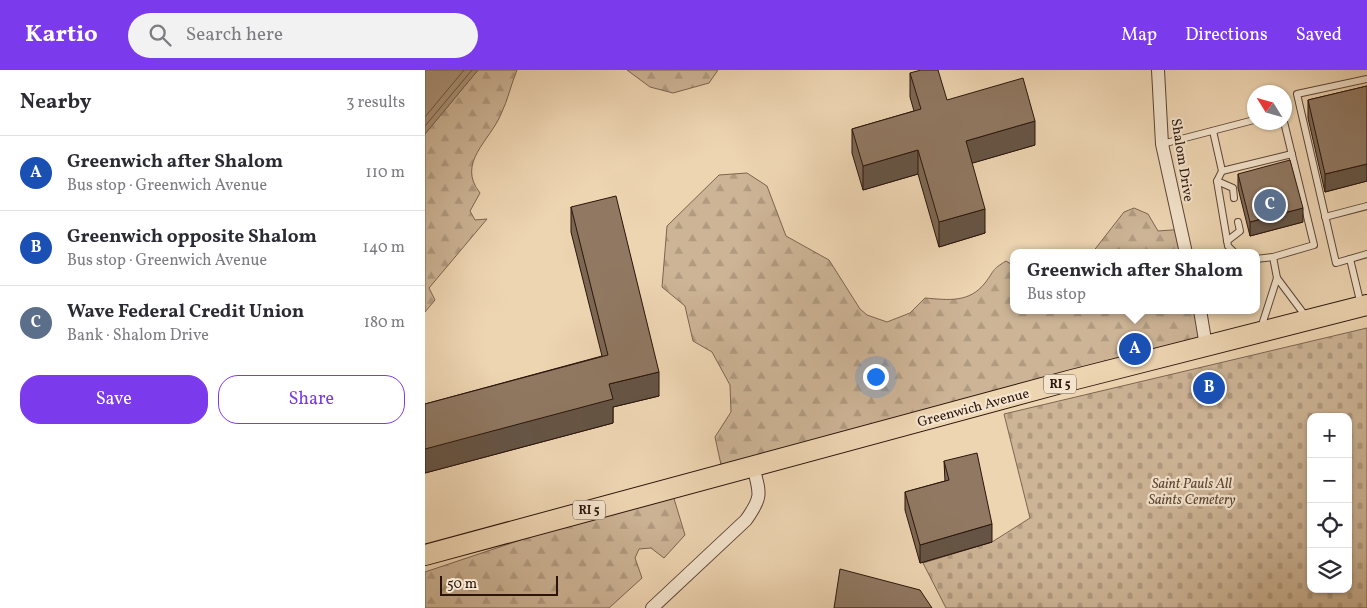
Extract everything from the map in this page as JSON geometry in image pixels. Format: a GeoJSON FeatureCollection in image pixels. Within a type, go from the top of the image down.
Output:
{"type":"FeatureCollection","features":[{"type":"Feature","properties":{"kind":"main road","name":"Greenwich Avenue"},"geometry":{"type":"LineString","coordinates":[[753,466],[1364,305]]}},
{"type":"Feature","properties":{"kind":"main road","name":"RI 5"},"geometry":{"type":"LineString","coordinates":[[425,555],[753,466]]}},
{"type":"Feature","properties":{"kind":"street","name":"Shalom Drive"},"geometry":{"type":"LineString","coordinates":[[1158,70],[1162,144],[1185,249]]}},
{"type":"Feature","properties":{"kind":"street"},"geometry":{"type":"LineString","coordinates":[[1201,314],[1207,346]]}},
{"type":"Feature","properties":{"kind":"street"},"geometry":{"type":"LineString","coordinates":[[652,608],[746,520],[758,503],[759,489],[753,466]]}},
{"type":"Feature","properties":{"kind":"lane"},"geometry":{"type":"LineString","coordinates":[[1367,79],[1297,94],[1336,263],[1367,254]]}},
{"type":"Feature","properties":{"kind":"lane"},"geometry":{"type":"LineString","coordinates":[[1162,144],[1247,122]]}},
{"type":"Feature","properties":{"kind":"lane"},"geometry":{"type":"LineString","coordinates":[[1260,259],[1273,257],[1314,245],[1287,130]]}},
{"type":"Feature","properties":{"kind":"lane"},"geometry":{"type":"LineString","coordinates":[[1213,132],[1222,171],[1217,181],[1228,246],[1231,249]]}},
{"type":"Feature","properties":{"kind":"lane"},"geometry":{"type":"LineString","coordinates":[[1222,171],[1292,154]]}},
{"type":"Feature","properties":{"kind":"lane"},"geometry":{"type":"LineString","coordinates":[[1217,181],[1233,188],[1235,198]]}},
{"type":"Feature","properties":{"kind":"lane"},"geometry":{"type":"LineString","coordinates":[[1325,217],[1367,206]]}},
{"type":"Feature","properties":{"kind":"lane"},"geometry":{"type":"LineString","coordinates":[[1227,241],[1240,231],[1239,222]]}},
{"type":"Feature","properties":{"kind":"lane"},"geometry":{"type":"LineString","coordinates":[[1273,257],[1277,278],[1308,319]]}},
{"type":"Feature","properties":{"kind":"lane"},"geometry":{"type":"LineString","coordinates":[[1349,259],[1364,305]]}},
{"type":"Feature","properties":{"kind":"lane"},"geometry":{"type":"LineString","coordinates":[[1260,331],[1277,278]]}},
{"type":"Feature","properties":{"kind":"green space"},"geometry":{"type":"Polygon","coordinates":[[[478,70],[517,70],[501,114],[477,152],[473,162],[474,182],[480,193],[470,211],[475,220],[487,219],[429,288],[435,300],[425,312],[425,134],[478,70]]]}},
{"type":"Feature","properties":{"kind":"green space"},"geometry":{"type":"Polygon","coordinates":[[[627,70],[718,70],[709,83],[673,93],[650,87],[627,70]]]}},
{"type":"Feature","properties":{"kind":"green space"},"geometry":{"type":"Polygon","coordinates":[[[747,173],[767,186],[786,236],[829,260],[860,309],[867,315],[887,322],[910,313],[925,298],[958,299],[972,294],[985,283],[995,268],[1006,261],[1010,264],[1010,314],[1201,314],[1205,343],[723,474],[715,437],[731,412],[730,385],[712,352],[693,341],[685,306],[662,287],[667,226],[719,175],[747,173]]]}},
{"type":"Feature","properties":{"kind":"green space"},"geometry":{"type":"Polygon","coordinates":[[[1134,208],[1148,214],[1158,231],[1185,229],[1189,249],[1095,249],[1124,212],[1134,208]]]}},
{"type":"Feature","properties":{"kind":"green space","name":"Saint Pauls All Saints Cemetery"},"geometry":{"type":"Polygon","coordinates":[[[1367,328],[1367,608],[946,608],[923,563],[992,542],[1030,518],[1004,414],[1367,328]]]}},
{"type":"Feature","properties":{"kind":"green space"},"geometry":{"type":"Polygon","coordinates":[[[672,492],[685,535],[664,558],[651,548],[639,549],[635,558],[642,578],[609,608],[425,608],[425,572],[649,497],[672,492]]]}},
{"type":"Feature","properties":{"kind":"water"},"geometry":{"type":"Polygon","coordinates":[[[425,70],[478,70],[425,134],[425,70]]]}},
{"type":"Feature","properties":{"kind":"building"},"geometry":{"type":"Polygon","coordinates":[[[921,70],[938,70],[947,100],[1023,78],[1035,121],[966,141],[985,209],[939,222],[918,150],[863,166],[852,129],[921,109],[910,73],[921,70]]]}},
{"type":"Feature","properties":{"kind":"building"},"geometry":{"type":"Polygon","coordinates":[[[1367,86],[1367,164],[1325,174],[1308,100],[1367,86]]]}},
{"type":"Feature","properties":{"kind":"building"},"geometry":{"type":"Polygon","coordinates":[[[1290,160],[1303,208],[1250,222],[1238,174],[1290,160]]]}},
{"type":"Feature","properties":{"kind":"building"},"geometry":{"type":"Polygon","coordinates":[[[616,196],[659,372],[609,384],[613,399],[425,449],[425,404],[608,355],[571,207],[616,196]]]}},
{"type":"Feature","properties":{"kind":"building"},"geometry":{"type":"Polygon","coordinates":[[[977,453],[992,524],[920,545],[905,492],[949,480],[944,461],[977,453]]]}},
{"type":"Feature","properties":{"kind":"building"},"geometry":{"type":"Polygon","coordinates":[[[840,569],[920,590],[932,608],[834,608],[840,569]]]}},
{"type":"Feature","properties":{"kind":"place","name":"Wave Federal Credit Union"},"geometry":{"type":"Point","coordinates":[1270,205]}},
{"type":"Feature","properties":{"kind":"place","name":"Greenwich after Shalom"},"geometry":{"type":"Point","coordinates":[1135,349]}},
{"type":"Feature","properties":{"kind":"place","name":"Greenwich opposite Shalom"},"geometry":{"type":"Point","coordinates":[1209,388]}}]}
